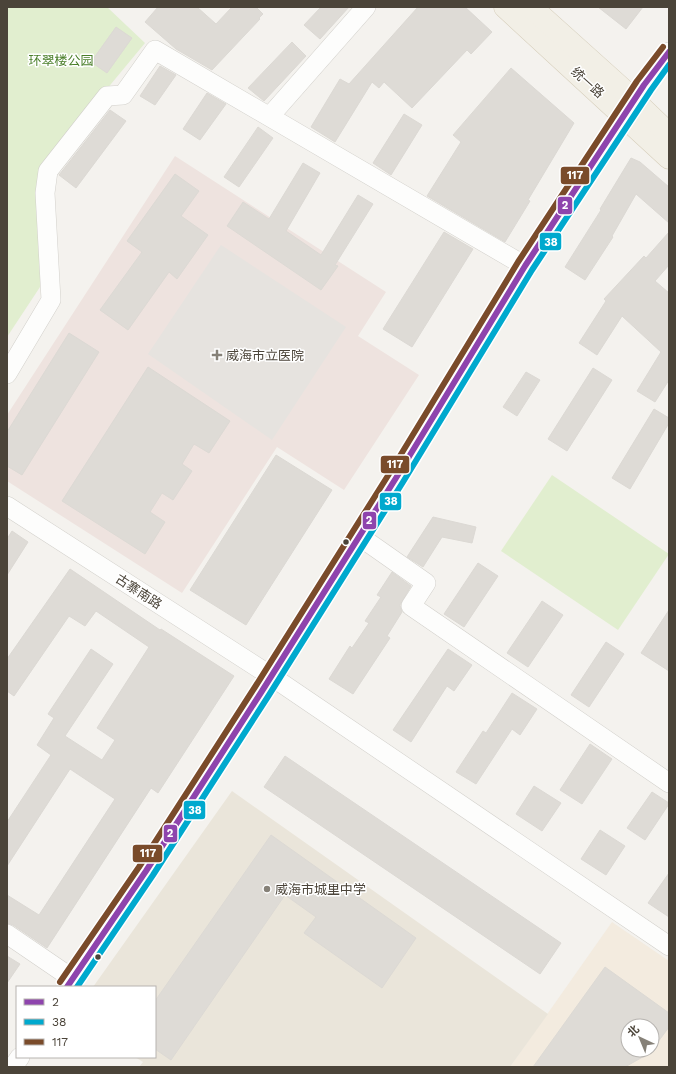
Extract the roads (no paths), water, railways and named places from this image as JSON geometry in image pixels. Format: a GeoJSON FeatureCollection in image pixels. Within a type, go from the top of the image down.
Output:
{"type":"FeatureCollection","features":[{"type":"Feature","properties":{"kind":"main road","name":"统一路"},"geometry":{"type":"LineString","coordinates":[[505,7],[629,108],[669,134]]}},
{"type":"Feature","properties":{"kind":"main road","name":"统一路"},"geometry":{"type":"LineString","coordinates":[[531,7],[629,108],[669,158]]}},
{"type":"Feature","properties":{"kind":"street"},"geometry":{"type":"LineString","coordinates":[[270,116],[366,7]]}},
{"type":"Feature","properties":{"kind":"street"},"geometry":{"type":"LineString","coordinates":[[7,374],[51,300],[45,193],[48,171],[107,96],[123,95],[155,50],[526,266]]}},
{"type":"Feature","properties":{"kind":"street"},"geometry":{"type":"LineString","coordinates":[[7,934],[70,983],[146,870],[271,676],[526,266],[629,108],[669,52]]}},
{"type":"Feature","properties":{"kind":"street","name":"古寨南路"},"geometry":{"type":"LineString","coordinates":[[7,506],[271,676],[669,946]]}},
{"type":"Feature","properties":{"kind":"street"},"geometry":{"type":"LineString","coordinates":[[359,536],[426,583],[411,606],[669,783]]}},
{"type":"Feature","properties":{"kind":"street"},"geometry":{"type":"LineString","coordinates":[[13,1067],[19,1058]]}},
{"type":"Feature","properties":{"kind":"place","name":"威海市立医院"},"geometry":{"type":"Point","coordinates":[217,355]}},
{"type":"Feature","properties":{"kind":"place","name":"威海市城里中学"},"geometry":{"type":"Point","coordinates":[267,889]}},
{"type":"Feature","properties":{"kind":"park label","name":"环翠楼公园"},"geometry":{"type":"Point","coordinates":[61,60]}}]}
